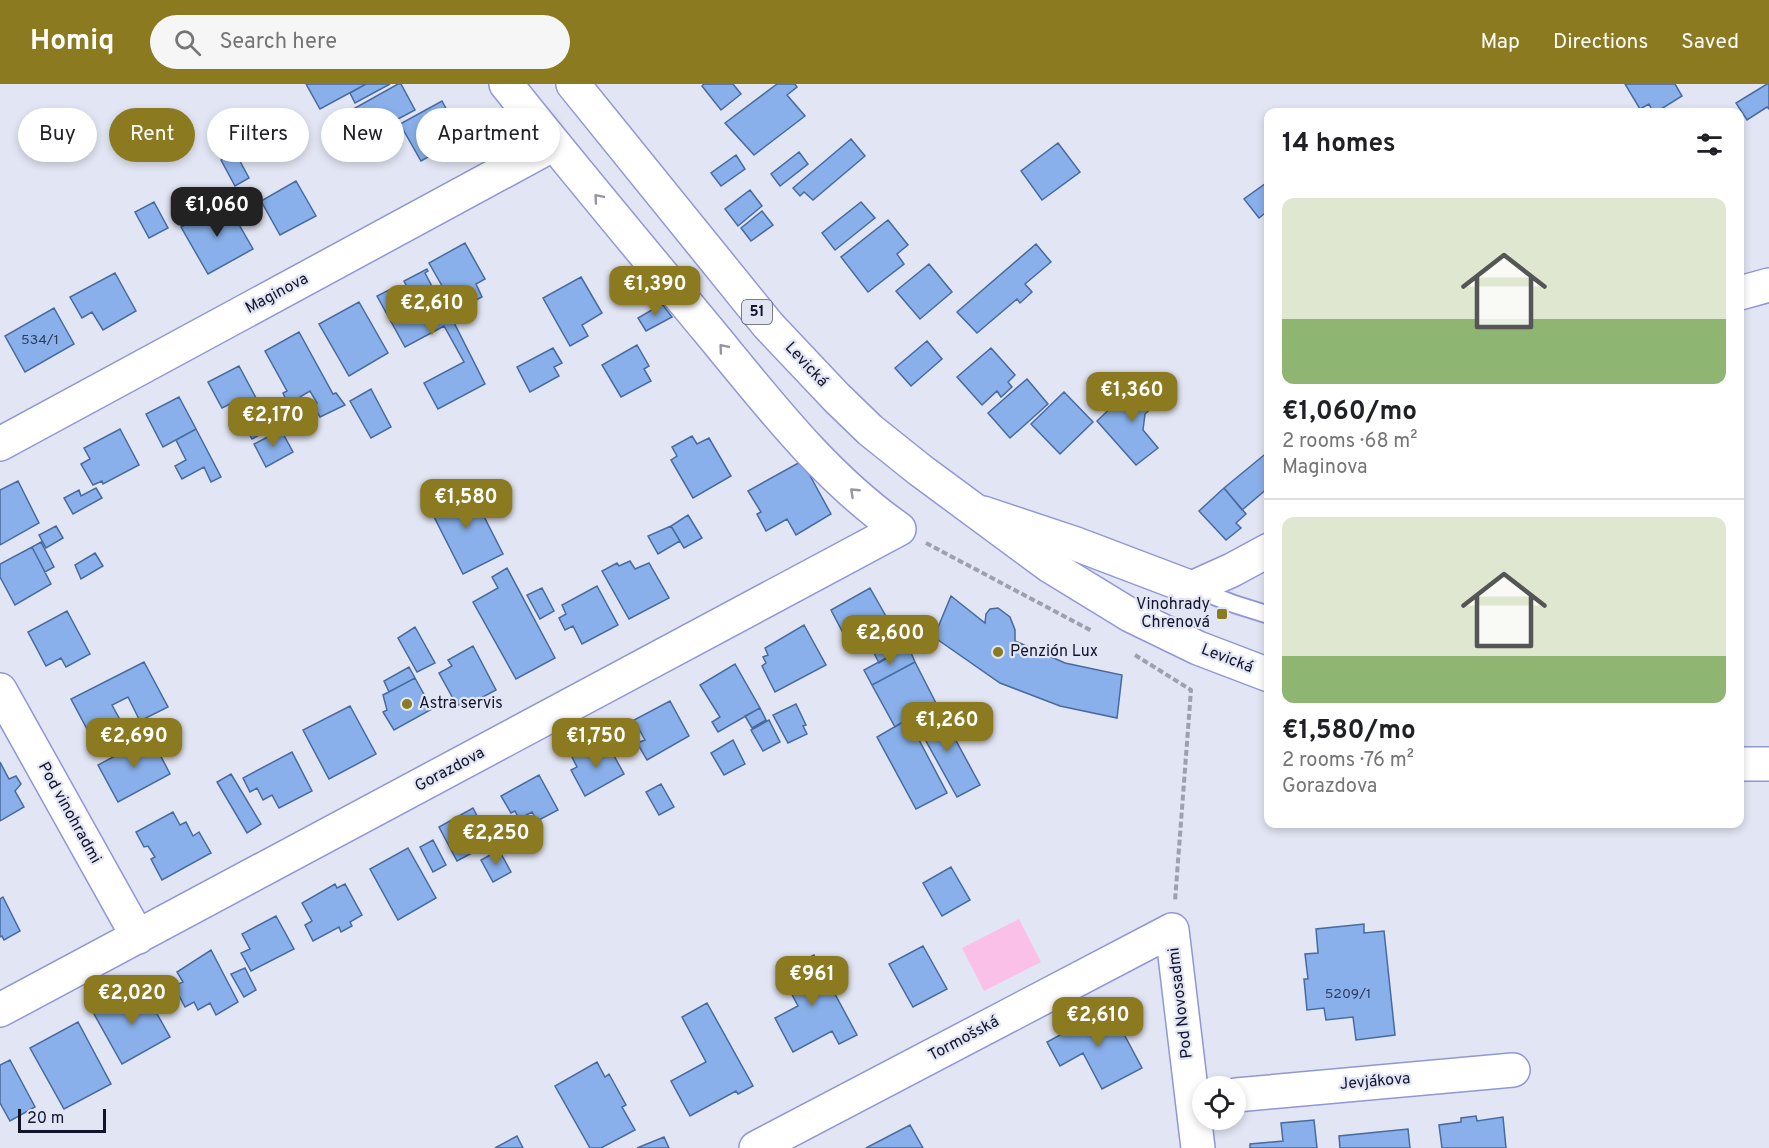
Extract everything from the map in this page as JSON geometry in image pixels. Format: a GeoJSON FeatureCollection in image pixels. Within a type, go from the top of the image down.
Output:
{"type":"FeatureCollection","features":[{"type":"Feature","properties":{"kind":"street"},"geometry":{"type":"LineString","coordinates":[[506,84],[525,108]]}},
{"type":"Feature","properties":{"kind":"street","name":"Levická"},"geometry":{"type":"LineString","coordinates":[[573,84],[768,325],[870,430],[1050,566],[1130,615],[1198,648],[1264,673]]}},
{"type":"Feature","properties":{"kind":"street"},"geometry":{"type":"LineString","coordinates":[[560,151],[803,445],[877,513],[899,529]]}},
{"type":"Feature","properties":{"kind":"street","name":"Maginova"},"geometry":{"type":"LineString","coordinates":[[0,444],[521,162]]}},
{"type":"Feature","properties":{"kind":"street"},"geometry":{"type":"LineString","coordinates":[[1744,292],[1769,285]]}},
{"type":"Feature","properties":{"kind":"street","name":"Levická"},"geometry":{"type":"LineString","coordinates":[[973,510],[1076,544],[1192,588]]}},
{"type":"Feature","properties":{"kind":"street","name":"Gorazdova"},"geometry":{"type":"LineString","coordinates":[[0,1010],[899,529]]}},
{"type":"Feature","properties":{"kind":"street"},"geometry":{"type":"LineString","coordinates":[[1192,588],[1264,553]]}},
{"type":"Feature","properties":{"kind":"street","name":"Pod vinohradmi"},"geometry":{"type":"LineString","coordinates":[[0,690],[138,937]]}},
{"type":"Feature","properties":{"kind":"street"},"geometry":{"type":"LineString","coordinates":[[1744,764],[1769,764]]}},
{"type":"Feature","properties":{"kind":"street","name":"Pod Novosadmi"},"geometry":{"type":"LineString","coordinates":[[1172,930],[1195,1076]]}},
{"type":"Feature","properties":{"kind":"street","name":"Tormošská"},"geometry":{"type":"LineString","coordinates":[[756,1148],[1172,930]]}},
{"type":"Feature","properties":{"kind":"street","name":"Jevjákova"},"geometry":{"type":"LineString","coordinates":[[1246,1094],[1513,1070]]}},
{"type":"Feature","properties":{"kind":"street","name":"Pod Novosadmi"},"geometry":{"type":"LineString","coordinates":[[1198,1130],[1198,1148]]}},
{"type":"Feature","properties":{"kind":"lane","name":"Levická"},"geometry":{"type":"LineString","coordinates":[[1192,588],[1264,613]]}},
{"type":"Feature","properties":{"kind":"path"},"geometry":{"type":"LineString","coordinates":[[899,529],[1099,635]]}},
{"type":"Feature","properties":{"kind":"path"},"geometry":{"type":"LineString","coordinates":[[1131,652],[1191,690],[1172,930]]}},
{"type":"Feature","properties":{"kind":"shaded area"},"geometry":{"type":"Polygon","coordinates":[[[1019,919],[1041,962],[984,991],[962,948],[1019,919]]]}},
{"type":"Feature","properties":{"kind":"building"},"geometry":{"type":"Polygon","coordinates":[[[306,84],[366,84],[321,108],[306,84]]]}},
{"type":"Feature","properties":{"kind":"building"},"geometry":{"type":"Polygon","coordinates":[[[366,84],[390,84],[355,103],[350,93],[366,84]]]}},
{"type":"Feature","properties":{"kind":"building"},"geometry":{"type":"Polygon","coordinates":[[[401,84],[415,110],[404,116],[404,108],[355,108],[401,84]]]}},
{"type":"Feature","properties":{"kind":"building"},"geometry":{"type":"Polygon","coordinates":[[[704,84],[733,84],[741,94],[721,110],[702,86],[704,84]]]}},
{"type":"Feature","properties":{"kind":"building"},"geometry":{"type":"Polygon","coordinates":[[[777,84],[795,84],[797,87],[787,95],[805,116],[754,155],[725,123],[777,84]]]}},
{"type":"Feature","properties":{"kind":"building"},"geometry":{"type":"Polygon","coordinates":[[[1625,84],[1675,84],[1682,96],[1663,108],[1651,108],[1649,104],[1639,108],[1625,84]]]}},
{"type":"Feature","properties":{"kind":"building"},"geometry":{"type":"Polygon","coordinates":[[[1769,84],[1769,109],[1767,107],[1747,120],[1744,108],[1739,108],[1736,103],[1769,84]]]}},
{"type":"Feature","properties":{"kind":"building"},"geometry":{"type":"Polygon","coordinates":[[[442,101],[446,108],[429,108],[442,101]]]}},
{"type":"Feature","properties":{"kind":"building"},"geometry":{"type":"Polygon","coordinates":[[[416,115],[416,152],[404,131],[404,122],[416,115]]]}},
{"type":"Feature","properties":{"kind":"building"},"geometry":{"type":"Polygon","coordinates":[[[851,139],[865,156],[813,200],[804,192],[800,196],[793,188],[851,139]]]}},
{"type":"Feature","properties":{"kind":"building"},"geometry":{"type":"Polygon","coordinates":[[[1058,143],[1080,172],[1042,200],[1021,171],[1058,143]]]}},
{"type":"Feature","properties":{"kind":"building"},"geometry":{"type":"Polygon","coordinates":[[[799,152],[808,164],[780,186],[771,174],[799,152]]]}},
{"type":"Feature","properties":{"kind":"building"},"geometry":{"type":"Polygon","coordinates":[[[736,155],[745,169],[721,186],[711,173],[736,155]]]}},
{"type":"Feature","properties":{"kind":"building"},"geometry":{"type":"Polygon","coordinates":[[[222,162],[240,162],[249,178],[235,186],[222,162]]]}},
{"type":"Feature","properties":{"kind":"building"},"geometry":{"type":"Polygon","coordinates":[[[296,181],[316,216],[280,235],[261,201],[296,181]]]}},
{"type":"Feature","properties":{"kind":"building"},"geometry":{"type":"Polygon","coordinates":[[[1264,185],[1264,214],[1259,218],[1244,199],[1264,185]]]}},
{"type":"Feature","properties":{"kind":"building"},"geometry":{"type":"Polygon","coordinates":[[[750,190],[762,206],[738,226],[725,209],[750,190]]]}},
{"type":"Feature","properties":{"kind":"building"},"geometry":{"type":"Polygon","coordinates":[[[154,202],[168,228],[149,238],[135,212],[154,202]]]}},
{"type":"Feature","properties":{"kind":"building"},"geometry":{"type":"Polygon","coordinates":[[[226,202],[253,249],[208,274],[181,227],[226,202]]]}},
{"type":"Feature","properties":{"kind":"building"},"geometry":{"type":"Polygon","coordinates":[[[861,202],[875,218],[835,250],[822,233],[861,202]]]}},
{"type":"Feature","properties":{"kind":"building"},"geometry":{"type":"Polygon","coordinates":[[[762,211],[773,225],[751,241],[741,228],[762,211]]]}},
{"type":"Feature","properties":{"kind":"building"},"geometry":{"type":"Polygon","coordinates":[[[888,220],[908,245],[897,254],[904,264],[868,292],[841,257],[888,220]]]}},
{"type":"Feature","properties":{"kind":"building"},"geometry":{"type":"Polygon","coordinates":[[[465,243],[485,279],[476,284],[482,297],[456,310],[429,263],[465,243]]]}},
{"type":"Feature","properties":{"kind":"building"},"geometry":{"type":"Polygon","coordinates":[[[1036,244],[1051,262],[1025,284],[1032,292],[1020,303],[1017,299],[977,333],[957,312],[1036,244]]]}},
{"type":"Feature","properties":{"kind":"building"},"geometry":{"type":"Polygon","coordinates":[[[929,264],[952,292],[920,319],[896,291],[929,264]]]}},
{"type":"Feature","properties":{"kind":"building"},"geometry":{"type":"Polygon","coordinates":[[[427,269],[425,273],[435,292],[438,291],[485,384],[438,409],[424,383],[464,362],[444,326],[405,347],[377,296],[391,289],[400,305],[413,298],[404,281],[427,269]]]}},
{"type":"Feature","properties":{"kind":"building"},"geometry":{"type":"Polygon","coordinates":[[[115,273],[136,311],[103,330],[92,312],[82,318],[70,297],[115,273]]]}},
{"type":"Feature","properties":{"kind":"building"},"geometry":{"type":"Polygon","coordinates":[[[581,277],[602,313],[582,325],[588,336],[570,346],[543,298],[581,277]]]}},
{"type":"Feature","properties":{"kind":"building"},"geometry":{"type":"Polygon","coordinates":[[[359,302],[388,353],[349,376],[319,324],[359,302]]]}},
{"type":"Feature","properties":{"kind":"building"},"geometry":{"type":"Polygon","coordinates":[[[662,304],[672,317],[646,331],[638,318],[662,304]]]}},
{"type":"Feature","properties":{"kind":"building"},"geometry":{"type":"Polygon","coordinates":[[[54,308],[74,344],[25,372],[5,336],[54,308]]]}},
{"type":"Feature","properties":{"kind":"building"},"geometry":{"type":"Polygon","coordinates":[[[299,332],[333,394],[336,393],[345,405],[320,417],[313,405],[317,403],[310,391],[288,404],[283,393],[287,391],[265,351],[299,332]]]}},
{"type":"Feature","properties":{"kind":"building"},"geometry":{"type":"Polygon","coordinates":[[[927,341],[942,359],[911,386],[895,368],[927,341]]]}},
{"type":"Feature","properties":{"kind":"building"},"geometry":{"type":"Polygon","coordinates":[[[637,345],[649,366],[644,369],[651,381],[621,397],[602,365],[637,345]]]}},
{"type":"Feature","properties":{"kind":"building"},"geometry":{"type":"Polygon","coordinates":[[[553,348],[562,363],[554,367],[559,376],[530,392],[517,367],[553,348]]]}},
{"type":"Feature","properties":{"kind":"building"},"geometry":{"type":"Polygon","coordinates":[[[991,348],[1015,375],[1008,382],[1012,387],[1001,397],[997,391],[982,405],[957,377],[991,348]]]}},
{"type":"Feature","properties":{"kind":"building"},"geometry":{"type":"Polygon","coordinates":[[[239,366],[272,428],[252,439],[232,403],[222,408],[208,382],[239,366]]]}},
{"type":"Feature","properties":{"kind":"building"},"geometry":{"type":"Polygon","coordinates":[[[1027,379],[1048,404],[1010,438],[988,413],[1027,379]]]}},
{"type":"Feature","properties":{"kind":"building"},"geometry":{"type":"Polygon","coordinates":[[[1149,381],[1164,397],[1145,414],[1143,430],[1158,448],[1136,465],[1097,421],[1117,402],[1121,406],[1149,381]]]}},
{"type":"Feature","properties":{"kind":"building"},"geometry":{"type":"Polygon","coordinates":[[[371,389],[391,427],[371,438],[350,401],[371,389]]]}},
{"type":"Feature","properties":{"kind":"building"},"geometry":{"type":"Polygon","coordinates":[[[1064,392],[1093,422],[1060,454],[1031,424],[1064,392]]]}},
{"type":"Feature","properties":{"kind":"building"},"geometry":{"type":"Polygon","coordinates":[[[179,397],[196,429],[163,447],[146,414],[179,397]]]}},
{"type":"Feature","properties":{"kind":"building"},"geometry":{"type":"Polygon","coordinates":[[[120,429],[139,465],[103,484],[102,481],[93,485],[81,464],[90,459],[84,448],[120,429]]]}},
{"type":"Feature","properties":{"kind":"building"},"geometry":{"type":"Polygon","coordinates":[[[196,429],[221,477],[211,482],[204,467],[182,479],[175,466],[186,460],[176,440],[196,429]]]}},
{"type":"Feature","properties":{"kind":"building"},"geometry":{"type":"Polygon","coordinates":[[[281,430],[293,452],[266,467],[254,444],[281,430]]]}},
{"type":"Feature","properties":{"kind":"building"},"geometry":{"type":"Polygon","coordinates":[[[692,436],[697,444],[709,438],[731,476],[693,498],[671,460],[677,456],[672,447],[692,436]]]}},
{"type":"Feature","properties":{"kind":"building"},"geometry":{"type":"Polygon","coordinates":[[[1264,455],[1264,491],[1242,510],[1224,488],[1264,455]]]}},
{"type":"Feature","properties":{"kind":"building"},"geometry":{"type":"Polygon","coordinates":[[[802,461],[831,514],[796,535],[787,519],[766,531],[757,514],[761,512],[748,491],[802,461]]]}},
{"type":"Feature","properties":{"kind":"building"},"geometry":{"type":"Polygon","coordinates":[[[18,481],[39,523],[0,545],[0,490],[18,481]]]}},
{"type":"Feature","properties":{"kind":"building"},"geometry":{"type":"Polygon","coordinates":[[[468,485],[503,554],[463,574],[428,505],[468,485]]]}},
{"type":"Feature","properties":{"kind":"building"},"geometry":{"type":"Polygon","coordinates":[[[96,488],[102,498],[73,514],[64,498],[79,490],[81,496],[96,488]]]}},
{"type":"Feature","properties":{"kind":"building"},"geometry":{"type":"Polygon","coordinates":[[[1224,488],[1246,514],[1236,523],[1241,528],[1226,540],[1199,511],[1224,488]]]}},
{"type":"Feature","properties":{"kind":"building"},"geometry":{"type":"Polygon","coordinates":[[[688,515],[702,538],[684,548],[671,526],[688,515]]]}},
{"type":"Feature","properties":{"kind":"building"},"geometry":{"type":"Polygon","coordinates":[[[56,526],[63,538],[46,548],[39,535],[56,526]]]}},
{"type":"Feature","properties":{"kind":"building"},"geometry":{"type":"Polygon","coordinates":[[[671,526],[680,541],[658,554],[648,536],[671,526]]]}},
{"type":"Feature","properties":{"kind":"building"},"geometry":{"type":"Polygon","coordinates":[[[41,542],[54,567],[45,572],[32,547],[41,542]]]}},
{"type":"Feature","properties":{"kind":"building"},"geometry":{"type":"Polygon","coordinates":[[[32,547],[51,584],[15,605],[0,577],[0,564],[32,547]]]}},
{"type":"Feature","properties":{"kind":"building"},"geometry":{"type":"Polygon","coordinates":[[[95,553],[103,566],[81,579],[75,565],[95,553]]]}},
{"type":"Feature","properties":{"kind":"building"},"geometry":{"type":"Polygon","coordinates":[[[630,561],[635,569],[649,563],[669,598],[629,619],[602,571],[617,563],[619,566],[630,561]]]}},
{"type":"Feature","properties":{"kind":"building"},"geometry":{"type":"Polygon","coordinates":[[[507,568],[555,658],[516,679],[473,602],[498,588],[492,577],[507,568]]]}},
{"type":"Feature","properties":{"kind":"building"},"geometry":{"type":"Polygon","coordinates":[[[597,586],[618,625],[582,644],[573,626],[565,630],[559,618],[566,614],[562,605],[597,586]]]}},
{"type":"Feature","properties":{"kind":"building"},"geometry":{"type":"Polygon","coordinates":[[[542,588],[554,611],[540,619],[527,595],[542,588]]]}},
{"type":"Feature","properties":{"kind":"building"},"geometry":{"type":"Polygon","coordinates":[[[870,588],[904,648],[879,663],[868,641],[852,650],[831,610],[870,588]]]}},
{"type":"Feature","properties":{"kind":"building","name":"Penzión Lux"},"geometry":{"type":"Polygon","coordinates":[[[951,596],[985,623],[986,614],[990,609],[998,608],[1010,617],[1015,630],[1015,641],[1065,663],[1122,675],[1117,718],[1060,706],[1000,683],[934,637],[951,596]]]}},
{"type":"Feature","properties":{"kind":"building"},"geometry":{"type":"Polygon","coordinates":[[[67,611],[90,654],[66,667],[61,658],[46,666],[28,632],[67,611]]]}},
{"type":"Feature","properties":{"kind":"building"},"geometry":{"type":"Polygon","coordinates":[[[804,625],[826,665],[775,692],[762,666],[766,663],[763,657],[768,655],[765,648],[804,625]]]}},
{"type":"Feature","properties":{"kind":"building"},"geometry":{"type":"Polygon","coordinates":[[[415,627],[435,663],[417,672],[398,638],[415,627]]]}},
{"type":"Feature","properties":{"kind":"building"},"geometry":{"type":"Polygon","coordinates":[[[473,646],[496,690],[466,706],[460,706],[455,702],[439,673],[452,666],[448,660],[473,646]]]}},
{"type":"Feature","properties":{"kind":"building"},"geometry":{"type":"Polygon","coordinates":[[[908,646],[915,662],[872,685],[864,670],[908,646]]]}},
{"type":"Feature","properties":{"kind":"building"},"geometry":{"type":"Polygon","coordinates":[[[144,662],[168,707],[140,721],[128,697],[112,705],[125,729],[95,744],[71,699],[144,662]]]}},
{"type":"Feature","properties":{"kind":"building"},"geometry":{"type":"Polygon","coordinates":[[[915,662],[940,711],[912,726],[908,719],[895,727],[872,685],[915,662]]]}},
{"type":"Feature","properties":{"kind":"building"},"geometry":{"type":"Polygon","coordinates":[[[735,664],[760,708],[718,732],[712,722],[720,717],[700,685],[735,664]]]}},
{"type":"Feature","properties":{"kind":"building"},"geometry":{"type":"Polygon","coordinates":[[[409,667],[415,678],[389,692],[384,681],[409,667]]]}},
{"type":"Feature","properties":{"kind":"building"},"geometry":{"type":"Polygon","coordinates":[[[415,678],[432,709],[394,730],[383,712],[387,710],[383,695],[415,678]]]}},
{"type":"Feature","properties":{"kind":"building"},"geometry":{"type":"Polygon","coordinates":[[[670,701],[689,736],[647,760],[637,743],[645,740],[634,720],[670,701]]]}},
{"type":"Feature","properties":{"kind":"building"},"geometry":{"type":"Polygon","coordinates":[[[796,704],[806,725],[803,726],[807,734],[788,743],[773,715],[796,704]]]}},
{"type":"Feature","properties":{"kind":"building"},"geometry":{"type":"Polygon","coordinates":[[[350,706],[376,754],[329,779],[303,730],[350,706]]]}},
{"type":"Feature","properties":{"kind":"building"},"geometry":{"type":"Polygon","coordinates":[[[760,708],[766,720],[752,728],[745,716],[760,708]]]}},
{"type":"Feature","properties":{"kind":"building"},"geometry":{"type":"Polygon","coordinates":[[[940,711],[980,785],[957,797],[922,734],[917,736],[912,726],[940,711]]]}},
{"type":"Feature","properties":{"kind":"building"},"geometry":{"type":"Polygon","coordinates":[[[908,719],[947,793],[916,809],[877,737],[908,719]]]}},
{"type":"Feature","properties":{"kind":"building"},"geometry":{"type":"Polygon","coordinates":[[[769,720],[780,742],[763,751],[751,730],[769,720]]]}},
{"type":"Feature","properties":{"kind":"building"},"geometry":{"type":"Polygon","coordinates":[[[151,737],[170,774],[118,802],[98,765],[151,737]]]}},
{"type":"Feature","properties":{"kind":"building"},"geometry":{"type":"Polygon","coordinates":[[[733,740],[745,764],[724,775],[711,753],[733,740]]]}},
{"type":"Feature","properties":{"kind":"building"},"geometry":{"type":"Polygon","coordinates":[[[607,743],[624,774],[585,796],[571,770],[577,767],[572,757],[587,748],[590,752],[607,743]]]}},
{"type":"Feature","properties":{"kind":"building"},"geometry":{"type":"Polygon","coordinates":[[[292,752],[312,791],[279,808],[272,795],[263,800],[257,788],[250,792],[243,778],[292,752]]]}},
{"type":"Feature","properties":{"kind":"building"},"geometry":{"type":"Polygon","coordinates":[[[0,762],[9,779],[16,776],[21,784],[15,791],[24,807],[0,821],[0,762]]]}},
{"type":"Feature","properties":{"kind":"building"},"geometry":{"type":"Polygon","coordinates":[[[231,774],[261,824],[247,833],[217,782],[231,774]]]}},
{"type":"Feature","properties":{"kind":"building"},"geometry":{"type":"Polygon","coordinates":[[[539,775],[558,810],[537,821],[532,812],[519,819],[515,811],[511,813],[501,796],[539,775]]]}},
{"type":"Feature","properties":{"kind":"building"},"geometry":{"type":"Polygon","coordinates":[[[661,784],[674,807],[659,815],[646,792],[661,784]]]}},
{"type":"Feature","properties":{"kind":"building"},"geometry":{"type":"Polygon","coordinates":[[[473,808],[491,843],[457,861],[439,827],[473,808]]]}},
{"type":"Feature","properties":{"kind":"building"},"geometry":{"type":"Polygon","coordinates":[[[173,812],[180,825],[186,822],[193,836],[199,832],[211,853],[162,880],[151,859],[155,857],[148,846],[144,847],[136,832],[173,812]]]}},
{"type":"Feature","properties":{"kind":"building"},"geometry":{"type":"Polygon","coordinates":[[[433,840],[446,865],[433,872],[420,847],[433,840]]]}},
{"type":"Feature","properties":{"kind":"building"},"geometry":{"type":"Polygon","coordinates":[[[408,848],[436,898],[398,920],[370,869],[408,848]]]}},
{"type":"Feature","properties":{"kind":"building"},"geometry":{"type":"Polygon","coordinates":[[[499,850],[511,872],[493,882],[481,860],[499,850]]]}},
{"type":"Feature","properties":{"kind":"building"},"geometry":{"type":"Polygon","coordinates":[[[951,867],[970,900],[942,916],[923,883],[951,867]]]}},
{"type":"Feature","properties":{"kind":"building"},"geometry":{"type":"Polygon","coordinates":[[[335,884],[337,888],[345,884],[362,915],[350,922],[352,926],[341,932],[339,927],[313,941],[305,925],[312,921],[302,903],[335,884]]]}},
{"type":"Feature","properties":{"kind":"building"},"geometry":{"type":"Polygon","coordinates":[[[3,897],[20,931],[4,940],[2,936],[0,937],[0,899],[3,897]]]}},
{"type":"Feature","properties":{"kind":"building"},"geometry":{"type":"Polygon","coordinates":[[[276,916],[294,949],[251,971],[241,953],[250,949],[242,934],[276,916]]]}},
{"type":"Feature","properties":{"kind":"building"},"geometry":{"type":"Polygon","coordinates":[[[1364,924],[1364,933],[1384,931],[1395,1035],[1356,1040],[1353,1017],[1326,1020],[1324,1008],[1307,1010],[1304,979],[1308,979],[1305,954],[1318,953],[1316,929],[1364,924]]]}},
{"type":"Feature","properties":{"kind":"building"},"geometry":{"type":"Polygon","coordinates":[[[923,946],[947,989],[913,1007],[889,964],[923,946]]]}},
{"type":"Feature","properties":{"kind":"building"},"geometry":{"type":"Polygon","coordinates":[[[211,950],[238,1002],[216,1015],[210,1003],[198,1010],[194,1002],[185,1007],[174,986],[183,982],[177,972],[211,950]]]}},
{"type":"Feature","properties":{"kind":"building"},"geometry":{"type":"Polygon","coordinates":[[[814,955],[857,1035],[839,1044],[832,1031],[793,1052],[775,1018],[798,1006],[780,972],[814,955]]]}},
{"type":"Feature","properties":{"kind":"building"},"geometry":{"type":"Polygon","coordinates":[[[245,968],[256,990],[244,997],[231,974],[245,968]]]}},
{"type":"Feature","properties":{"kind":"building"},"geometry":{"type":"Polygon","coordinates":[[[142,987],[170,1037],[122,1064],[94,1014],[142,987]]]}},
{"type":"Feature","properties":{"kind":"building"},"geometry":{"type":"Polygon","coordinates":[[[707,1003],[753,1086],[738,1094],[736,1091],[690,1116],[671,1081],[706,1062],[682,1017],[707,1003]]]}},
{"type":"Feature","properties":{"kind":"building"},"geometry":{"type":"Polygon","coordinates":[[[1110,1008],[1142,1068],[1102,1089],[1083,1053],[1060,1066],[1047,1042],[1110,1008]]]}},
{"type":"Feature","properties":{"kind":"building"},"geometry":{"type":"Polygon","coordinates":[[[78,1022],[111,1084],[64,1109],[30,1048],[78,1022]]]}},
{"type":"Feature","properties":{"kind":"building"},"geometry":{"type":"Polygon","coordinates":[[[10,1060],[35,1107],[10,1121],[0,1103],[0,1065],[10,1060]]]}},
{"type":"Feature","properties":{"kind":"building"},"geometry":{"type":"Polygon","coordinates":[[[597,1062],[605,1077],[609,1074],[626,1105],[622,1107],[635,1130],[601,1148],[590,1148],[555,1086],[597,1062]]]}},
{"type":"Feature","properties":{"kind":"building"},"geometry":{"type":"Polygon","coordinates":[[[1476,1116],[1477,1121],[1503,1117],[1506,1148],[1442,1148],[1439,1125],[1461,1122],[1461,1118],[1476,1116]]]}},
{"type":"Feature","properties":{"kind":"building"},"geometry":{"type":"Polygon","coordinates":[[[1314,1120],[1317,1148],[1250,1148],[1250,1144],[1283,1141],[1281,1123],[1314,1120]]]}},
{"type":"Feature","properties":{"kind":"building"},"geometry":{"type":"Polygon","coordinates":[[[910,1125],[923,1148],[866,1148],[910,1125]]]}},
{"type":"Feature","properties":{"kind":"building"},"geometry":{"type":"Polygon","coordinates":[[[1408,1129],[1410,1148],[1340,1148],[1339,1136],[1408,1129]]]}},
{"type":"Feature","properties":{"kind":"building"},"geometry":{"type":"Polygon","coordinates":[[[517,1136],[523,1148],[495,1148],[517,1136]]]}},
{"type":"Feature","properties":{"kind":"building"},"geometry":{"type":"Polygon","coordinates":[[[664,1137],[669,1148],[637,1148],[664,1137]]]}},
{"type":"Feature","properties":{"kind":"place","name":"Vinohrady Chrenová"},"geometry":{"type":"Point","coordinates":[1222,614]}},
{"type":"Feature","properties":{"kind":"place","name":"Penzión Lux"},"geometry":{"type":"Point","coordinates":[998,652]}},
{"type":"Feature","properties":{"kind":"place","name":"Astra servis"},"geometry":{"type":"Point","coordinates":[407,704]}}]}
